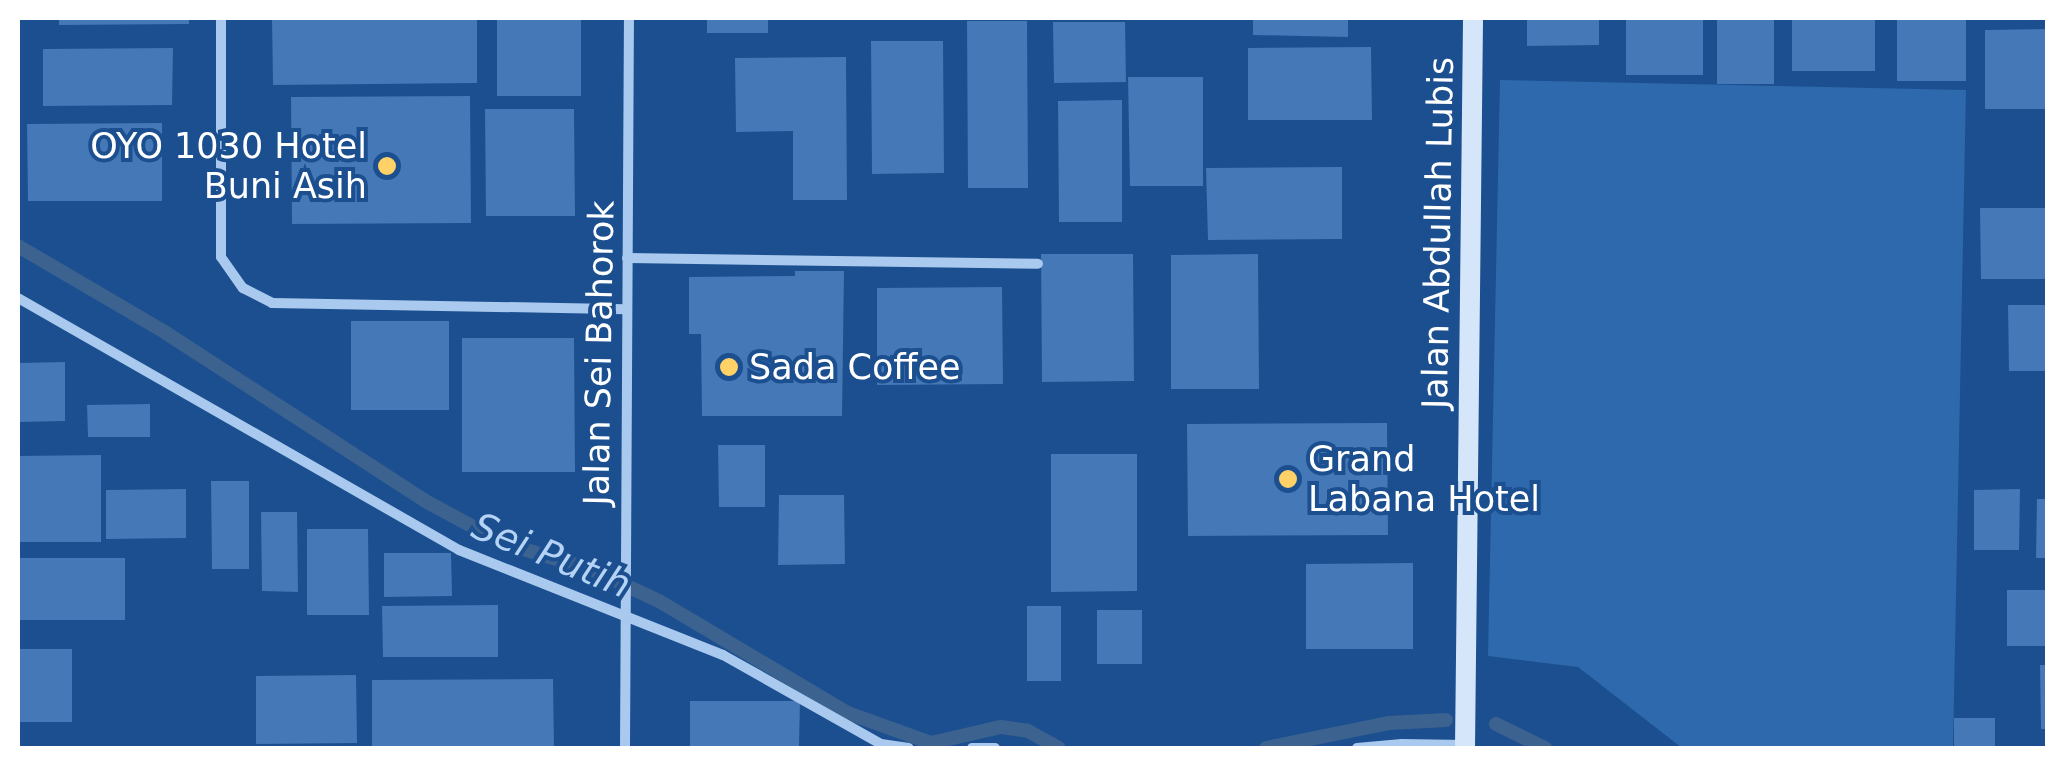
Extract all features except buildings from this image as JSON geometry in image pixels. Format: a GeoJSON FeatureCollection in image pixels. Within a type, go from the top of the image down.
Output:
{"type":"FeatureCollection","features":[{"type":"Feature","properties":{"kind":"street"},"geometry":{"type":"LineString","coordinates":[[221,18],[221,257],[243,288],[272,302],[626,309]]}},
{"type":"Feature","properties":{"kind":"street","name":"Jalan Sei Bahorok"},"geometry":{"type":"LineString","coordinates":[[625,748],[629,18]]}},
{"type":"Feature","properties":{"kind":"street","name":"Jalan Abdullah Lubis"},"geometry":{"type":"LineString","coordinates":[[1465,747],[1473,18]]}},
{"type":"Feature","properties":{"kind":"street"},"geometry":{"type":"LineString","coordinates":[[627,258],[1038,264]]}},
{"type":"Feature","properties":{"kind":"street"},"geometry":{"type":"LineString","coordinates":[[18,298],[459,550],[624,610],[724,655],[881,744],[909,748]]}},
{"type":"Feature","properties":{"kind":"street"},"geometry":{"type":"LineString","coordinates":[[1357,748],[1402,744],[1465,747]]}},
{"type":"Feature","properties":{"kind":"street"},"geometry":{"type":"LineString","coordinates":[[972,748],[995,748]]}},
{"type":"Feature","properties":{"kind":"shaded area"},"geometry":{"type":"Polygon","coordinates":[[[1500,80],[1966,90],[1953,748],[1682,748],[1578,667],[1488,656],[1500,80]]]}},
{"type":"Feature","properties":{"kind":"waterway","name":"Sei Putih"},"geometry":{"type":"LineString","coordinates":[[18,246],[166,333],[429,503],[503,543],[593,570],[659,601],[848,713],[931,743],[1001,727],[1028,731],[1059,748]]}},
{"type":"Feature","properties":{"kind":"waterway","name":"Sei Putih"},"geometry":{"type":"LineString","coordinates":[[1266,748],[1389,723],[1446,720]]}},
{"type":"Feature","properties":{"kind":"waterway","name":"Sei Putih"},"geometry":{"type":"LineString","coordinates":[[1496,724],[1545,748]]}},
{"type":"Feature","properties":{"kind":"place","name":"OYO 1030 Hotel Buni Asih"},"geometry":{"type":"Point","coordinates":[387,166]}},
{"type":"Feature","properties":{"kind":"place","name":"Sada Coffee"},"geometry":{"type":"Point","coordinates":[729,367]}},
{"type":"Feature","properties":{"kind":"place","name":"Grand Labana Hotel"},"geometry":{"type":"Point","coordinates":[1288,479]}}]}
